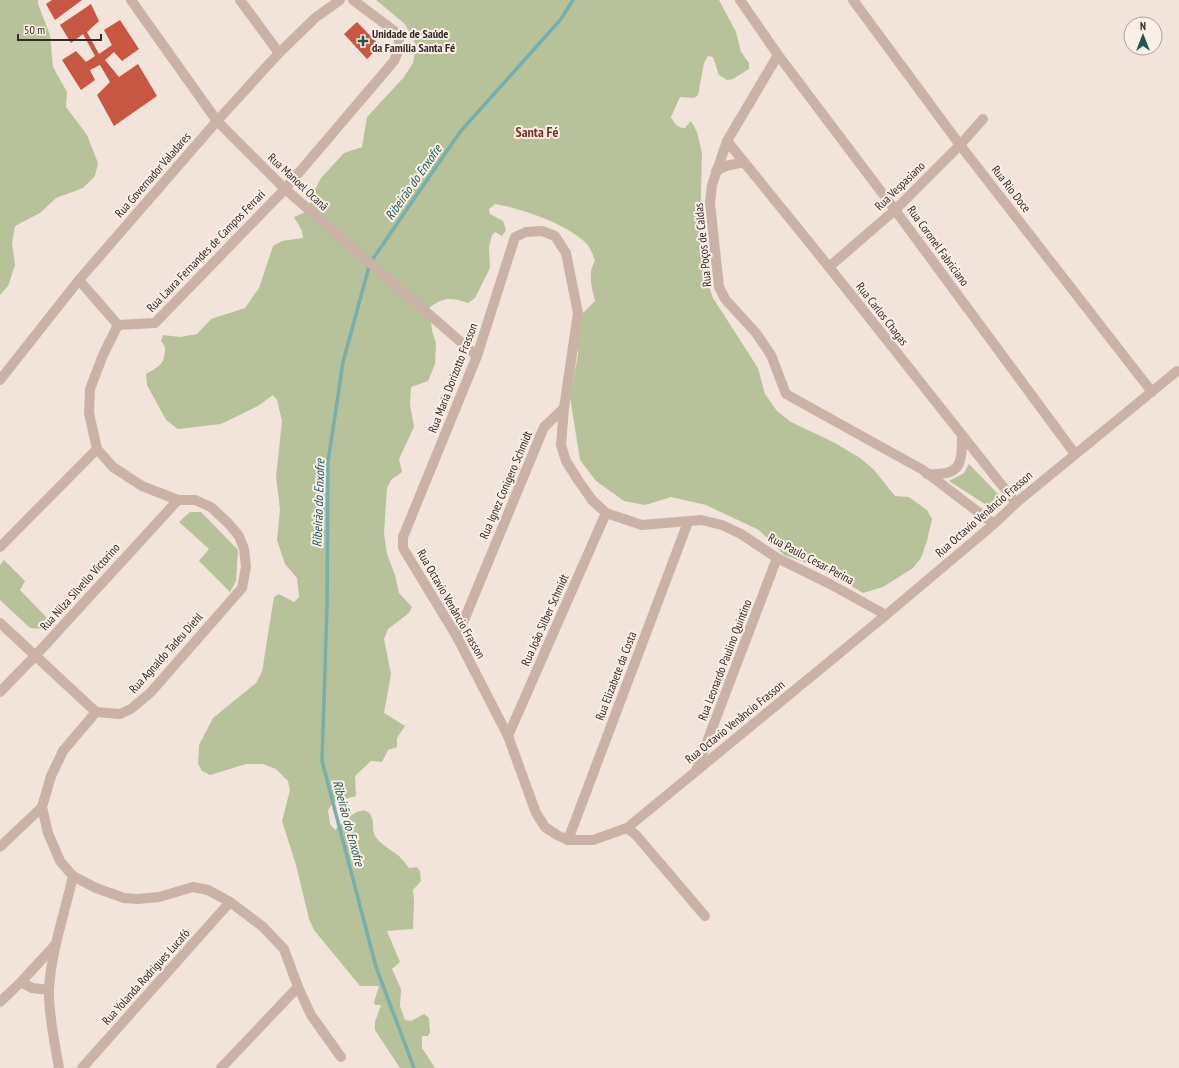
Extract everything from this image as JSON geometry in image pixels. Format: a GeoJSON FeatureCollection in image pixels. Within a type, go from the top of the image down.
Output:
{"type":"FeatureCollection","features":[{"type":"Feature","properties":{"kind":"street","name":"Rua Manoel Ocanã"},"geometry":{"type":"LineString","coordinates":[[131,0],[217,121],[285,189],[477,356]]}},
{"type":"Feature","properties":{"kind":"street"},"geometry":{"type":"LineString","coordinates":[[240,0],[279,53]]}},
{"type":"Feature","properties":{"kind":"street","name":"Rua Governador Valadares"},"geometry":{"type":"LineString","coordinates":[[0,380],[79,280],[217,121],[279,53],[315,18],[340,0]]}},
{"type":"Feature","properties":{"kind":"street","name":"Rua Laura Fernandes de Campos Ferrari"},"geometry":{"type":"LineString","coordinates":[[118,324],[155,323],[285,189],[394,61],[400,47],[397,33],[353,0]]}},
{"type":"Feature","properties":{"kind":"street"},"geometry":{"type":"LineString","coordinates":[[740,0],[778,55]]}},
{"type":"Feature","properties":{"kind":"street","name":"Rua Rio Doce"},"geometry":{"type":"LineString","coordinates":[[853,0],[960,146],[1152,392]]}},
{"type":"Feature","properties":{"kind":"street","name":"Rua Poços de Caldas"},"geometry":{"type":"LineString","coordinates":[[778,55],[727,141],[712,184],[710,202],[719,287],[724,299],[756,333],[771,355],[786,394],[928,474],[994,524]]}},
{"type":"Feature","properties":{"kind":"street","name":"Rua Coronel Fabriciano"},"geometry":{"type":"LineString","coordinates":[[778,55],[895,210],[1075,454]]}},
{"type":"Feature","properties":{"kind":"street","name":"Rua Vespasiano"},"geometry":{"type":"LineString","coordinates":[[829,267],[895,210],[960,146],[983,119]]}},
{"type":"Feature","properties":{"kind":"street","name":"Rua Carlos Chagas"},"geometry":{"type":"LineString","coordinates":[[727,141],[1016,503]]}},
{"type":"Feature","properties":{"kind":"street"},"geometry":{"type":"LineString","coordinates":[[716,171],[726,166],[744,162]]}},
{"type":"Feature","properties":{"kind":"street","name":"Rua Maria Dorizotto Frasson"},"geometry":{"type":"LineString","coordinates":[[404,537],[477,356],[515,237],[526,232],[542,231],[555,236],[566,253],[578,313],[564,408]]}},
{"type":"Feature","properties":{"kind":"street"},"geometry":{"type":"LineString","coordinates":[[79,280],[118,324]]}},
{"type":"Feature","properties":{"kind":"street","name":"Rua Agnaldo Tadeu Diehl"},"geometry":{"type":"LineString","coordinates":[[96,712],[120,714],[131,709],[151,692],[242,588],[246,567],[244,549],[240,536],[211,507],[195,500],[178,500],[142,486],[113,467],[97,449],[89,413],[90,389],[103,355],[118,324]]}},
{"type":"Feature","properties":{"kind":"street","name":"Rua Octavio Venâncio Frasson"},"geometry":{"type":"LineString","coordinates":[[404,537],[403,548],[457,637],[508,736],[536,813],[545,827],[557,835],[568,840],[593,840],[627,828],[886,615],[994,524],[1016,503],[1177,371]]}},
{"type":"Feature","properties":{"kind":"street","name":"Rua Paulo Cesar Perina"},"geometry":{"type":"LineString","coordinates":[[564,408],[561,444],[563,454],[592,500],[606,514],[642,525],[701,520],[722,525],[741,534],[777,558],[830,584],[886,615]]}},
{"type":"Feature","properties":{"kind":"street","name":"Rua Ignez Conigero Schmidt"},"geometry":{"type":"LineString","coordinates":[[457,637],[544,427],[564,408]]}},
{"type":"Feature","properties":{"kind":"street"},"geometry":{"type":"LineString","coordinates":[[928,474],[942,475],[953,470],[959,464],[962,455],[962,435]]}},
{"type":"Feature","properties":{"kind":"street"},"geometry":{"type":"LineString","coordinates":[[0,547],[97,449]]}},
{"type":"Feature","properties":{"kind":"street","name":"Rua Nilza Silvello Victorino"},"geometry":{"type":"LineString","coordinates":[[0,692],[36,655],[178,500]]}},
{"type":"Feature","properties":{"kind":"street","name":"Rua João Silber Schmidt"},"geometry":{"type":"LineString","coordinates":[[508,736],[606,514]]}},
{"type":"Feature","properties":{"kind":"street","name":"Rua Elizabete da Costa"},"geometry":{"type":"LineString","coordinates":[[568,840],[688,522]]}},
{"type":"Feature","properties":{"kind":"street","name":"Rua Leonardo Paulino Quintino"},"geometry":{"type":"LineString","coordinates":[[697,770],[777,558]]}},
{"type":"Feature","properties":{"kind":"street"},"geometry":{"type":"LineString","coordinates":[[0,623],[96,712],[63,751],[51,776],[42,807],[48,833],[60,861],[73,876],[96,888],[124,898],[138,899],[159,897],[193,887],[208,890],[230,902],[262,926],[284,949],[298,987],[311,1015],[341,1057]]}},
{"type":"Feature","properties":{"kind":"street"},"geometry":{"type":"LineString","coordinates":[[0,847],[42,807]]}},
{"type":"Feature","properties":{"kind":"street"},"geometry":{"type":"LineString","coordinates":[[627,828],[636,835],[705,916]]}},
{"type":"Feature","properties":{"kind":"street"},"geometry":{"type":"LineString","coordinates":[[59,1068],[49,990],[56,944],[73,876]]}},
{"type":"Feature","properties":{"kind":"street","name":"Rua Yolanda Rodrigues Lucafó"},"geometry":{"type":"LineString","coordinates":[[82,1068],[230,902]]}},
{"type":"Feature","properties":{"kind":"street"},"geometry":{"type":"LineString","coordinates":[[0,1002],[21,982],[56,944]]}},
{"type":"Feature","properties":{"kind":"street"},"geometry":{"type":"LineString","coordinates":[[21,982],[32,988],[49,990]]}},
{"type":"Feature","properties":{"kind":"street"},"geometry":{"type":"LineString","coordinates":[[221,1068],[298,987]]}},
{"type":"Feature","properties":{"kind":"green space"},"geometry":{"type":"Polygon","coordinates":[[[0,0],[38,0],[38,4],[50,35],[53,67],[67,92],[66,107],[87,135],[98,163],[95,176],[83,188],[56,198],[40,213],[15,226],[12,243],[15,265],[8,286],[0,295],[0,0]]]}},
{"type":"Feature","properties":{"kind":"green space"},"geometry":{"type":"Polygon","coordinates":[[[376,0],[719,0],[736,32],[741,52],[749,63],[749,69],[733,79],[727,80],[719,75],[713,57],[708,56],[704,63],[698,95],[694,98],[680,97],[671,117],[676,125],[682,128],[685,128],[691,121],[697,132],[702,153],[700,227],[707,281],[713,298],[758,368],[765,394],[777,411],[791,422],[835,443],[860,458],[874,470],[895,496],[909,497],[927,510],[932,519],[921,558],[913,568],[883,587],[863,593],[821,568],[784,555],[759,530],[706,505],[671,497],[645,505],[624,501],[596,481],[580,460],[570,397],[578,354],[577,319],[595,301],[591,270],[595,261],[591,251],[587,244],[576,235],[543,218],[518,209],[495,204],[489,209],[490,214],[503,221],[506,230],[502,236],[495,232],[492,235],[489,247],[490,268],[475,298],[468,303],[448,299],[439,301],[430,307],[432,331],[436,343],[435,364],[428,381],[411,387],[410,404],[414,427],[399,459],[402,472],[391,480],[387,488],[384,534],[387,554],[395,575],[399,593],[412,607],[409,613],[388,629],[384,639],[391,674],[384,713],[405,726],[397,738],[397,747],[388,750],[382,762],[371,761],[355,776],[356,796],[334,802],[328,810],[330,824],[335,830],[348,818],[359,811],[364,810],[369,812],[373,821],[376,838],[399,856],[409,868],[417,867],[420,871],[421,881],[413,890],[413,929],[387,931],[400,962],[392,969],[401,989],[400,1006],[405,1020],[411,1021],[424,1014],[429,1018],[430,1032],[428,1036],[422,1036],[422,1048],[435,1068],[400,1068],[375,1030],[375,1022],[381,1005],[375,1005],[374,1002],[379,986],[360,986],[314,930],[309,919],[296,865],[282,821],[290,790],[288,781],[276,769],[263,764],[246,764],[210,775],[202,771],[198,764],[199,745],[213,718],[256,683],[262,672],[274,597],[279,594],[294,602],[299,597],[297,578],[285,564],[277,540],[280,509],[276,477],[282,421],[277,400],[273,395],[258,406],[221,424],[178,429],[166,420],[147,385],[146,374],[163,361],[165,347],[161,341],[163,335],[180,337],[197,334],[211,319],[245,308],[259,288],[273,246],[282,241],[303,238],[302,231],[294,217],[308,211],[311,197],[321,178],[344,153],[362,147],[367,117],[404,77],[413,63],[416,45],[405,24],[376,0]]]}},
{"type":"Feature","properties":{"kind":"green space"},"geometry":{"type":"Polygon","coordinates":[[[969,464],[999,495],[988,506],[949,481],[964,473],[969,464]]]}},
{"type":"Feature","properties":{"kind":"green space"},"geometry":{"type":"Polygon","coordinates":[[[190,512],[201,512],[238,550],[236,581],[230,592],[199,561],[209,549],[179,522],[190,512]]]}},
{"type":"Feature","properties":{"kind":"green space"},"geometry":{"type":"Polygon","coordinates":[[[4,560],[25,581],[20,590],[52,623],[45,629],[30,628],[0,600],[0,565],[4,560]]]}},
{"type":"Feature","properties":{"kind":"building"},"geometry":{"type":"Polygon","coordinates":[[[52,0],[82,0],[55,20],[46,4],[52,0]]]}},
{"type":"Feature","properties":{"kind":"building"},"geometry":{"type":"Polygon","coordinates":[[[91,4],[99,21],[87,32],[99,54],[112,45],[104,30],[120,20],[139,49],[122,61],[114,52],[105,60],[119,77],[138,64],[157,96],[114,126],[97,95],[110,82],[100,65],[90,70],[95,80],[81,90],[62,60],[76,51],[86,62],[95,56],[83,34],[71,43],[60,25],[91,4]]]}},
{"type":"Feature","properties":{"kind":"building","name":"Unidade de Saúde da Família Santa Fé"},"geometry":{"type":"Polygon","coordinates":[[[357,22],[383,49],[374,52],[367,59],[344,34],[357,22]]]}},
{"type":"Feature","properties":{"kind":"waterway","name":"Ribeirão do Enxofre"},"geometry":{"type":"LineString","coordinates":[[414,1068],[376,967],[322,761],[327,607],[328,462],[343,362],[370,263],[460,132],[561,19],[573,0]]}},
{"type":"Feature","properties":{"kind":"place","name":"Unidade de Saúde da Família Santa Fé"},"geometry":{"type":"Point","coordinates":[363,41]}},
{"type":"Feature","properties":{"kind":"district","name":"Santa Fé"},"geometry":{"type":"Point","coordinates":[537,132]}}]}
